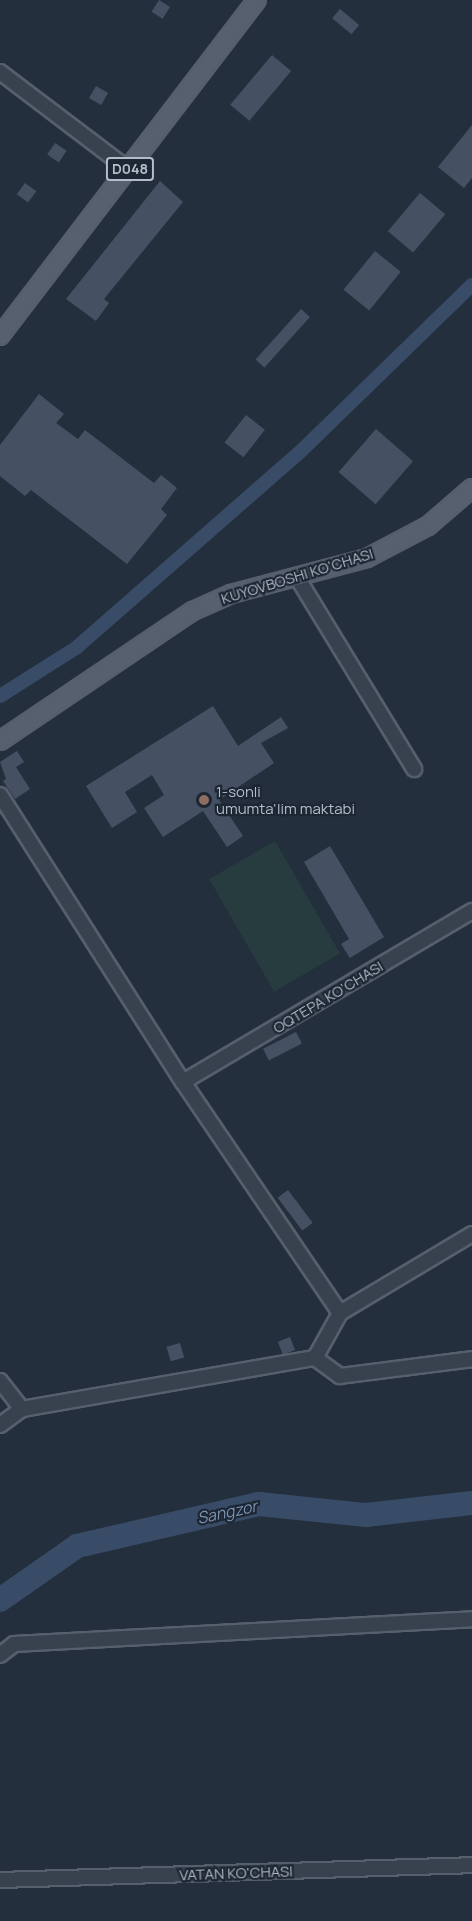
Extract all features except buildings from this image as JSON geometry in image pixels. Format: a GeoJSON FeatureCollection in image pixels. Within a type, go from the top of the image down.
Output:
{"type":"FeatureCollection","features":[{"type":"Feature","properties":{"kind":"main road","name":"D048"},"geometry":{"type":"LineString","coordinates":[[2,328],[129,170],[256,0]]}},
{"type":"Feature","properties":{"kind":"main road","name":"KUYOVBOSHI KO'CHASI"},"geometry":{"type":"LineString","coordinates":[[0,741],[193,611],[231,594],[368,558],[428,525],[472,488]]}},
{"type":"Feature","properties":{"kind":"street"},"geometry":{"type":"LineString","coordinates":[[0,72],[129,170]]}},
{"type":"Feature","properties":{"kind":"street"},"geometry":{"type":"LineString","coordinates":[[297,576],[414,769]]}},
{"type":"Feature","properties":{"kind":"street"},"geometry":{"type":"LineString","coordinates":[[0,795],[183,1082],[340,1314]]}},
{"type":"Feature","properties":{"kind":"street","name":"OQTEPA KO'CHASI"},"geometry":{"type":"LineString","coordinates":[[183,1082],[472,911]]}},
{"type":"Feature","properties":{"kind":"street"},"geometry":{"type":"LineString","coordinates":[[315,1358],[340,1314],[472,1234]]}},
{"type":"Feature","properties":{"kind":"street"},"geometry":{"type":"LineString","coordinates":[[0,1425],[22,1409],[315,1358],[340,1376],[472,1359]]}},
{"type":"Feature","properties":{"kind":"street"},"geometry":{"type":"LineString","coordinates":[[0,1381],[22,1409]]}},
{"type":"Feature","properties":{"kind":"street"},"geometry":{"type":"LineString","coordinates":[[0,1655],[14,1644],[472,1619]]}},
{"type":"Feature","properties":{"kind":"street","name":"VATAN KO'CHASI"},"geometry":{"type":"LineString","coordinates":[[0,1880],[472,1865]]}},
{"type":"Feature","properties":{"kind":"green space"},"geometry":{"type":"Polygon","coordinates":[[[275,841],[340,954],[274,992],[209,879],[275,841]]]}},
{"type":"Feature","properties":{"kind":"waterway"},"geometry":{"type":"LineString","coordinates":[[0,696],[76,648],[300,452],[472,285]]}},
{"type":"Feature","properties":{"kind":"waterway","name":"Sangzor"},"geometry":{"type":"LineString","coordinates":[[0,1600],[77,1546],[259,1504],[366,1515],[472,1503]]}},
{"type":"Feature","properties":{"kind":"place","name":"1-sonli umumta'lim maktabi"},"geometry":{"type":"Point","coordinates":[204,800]}}]}
